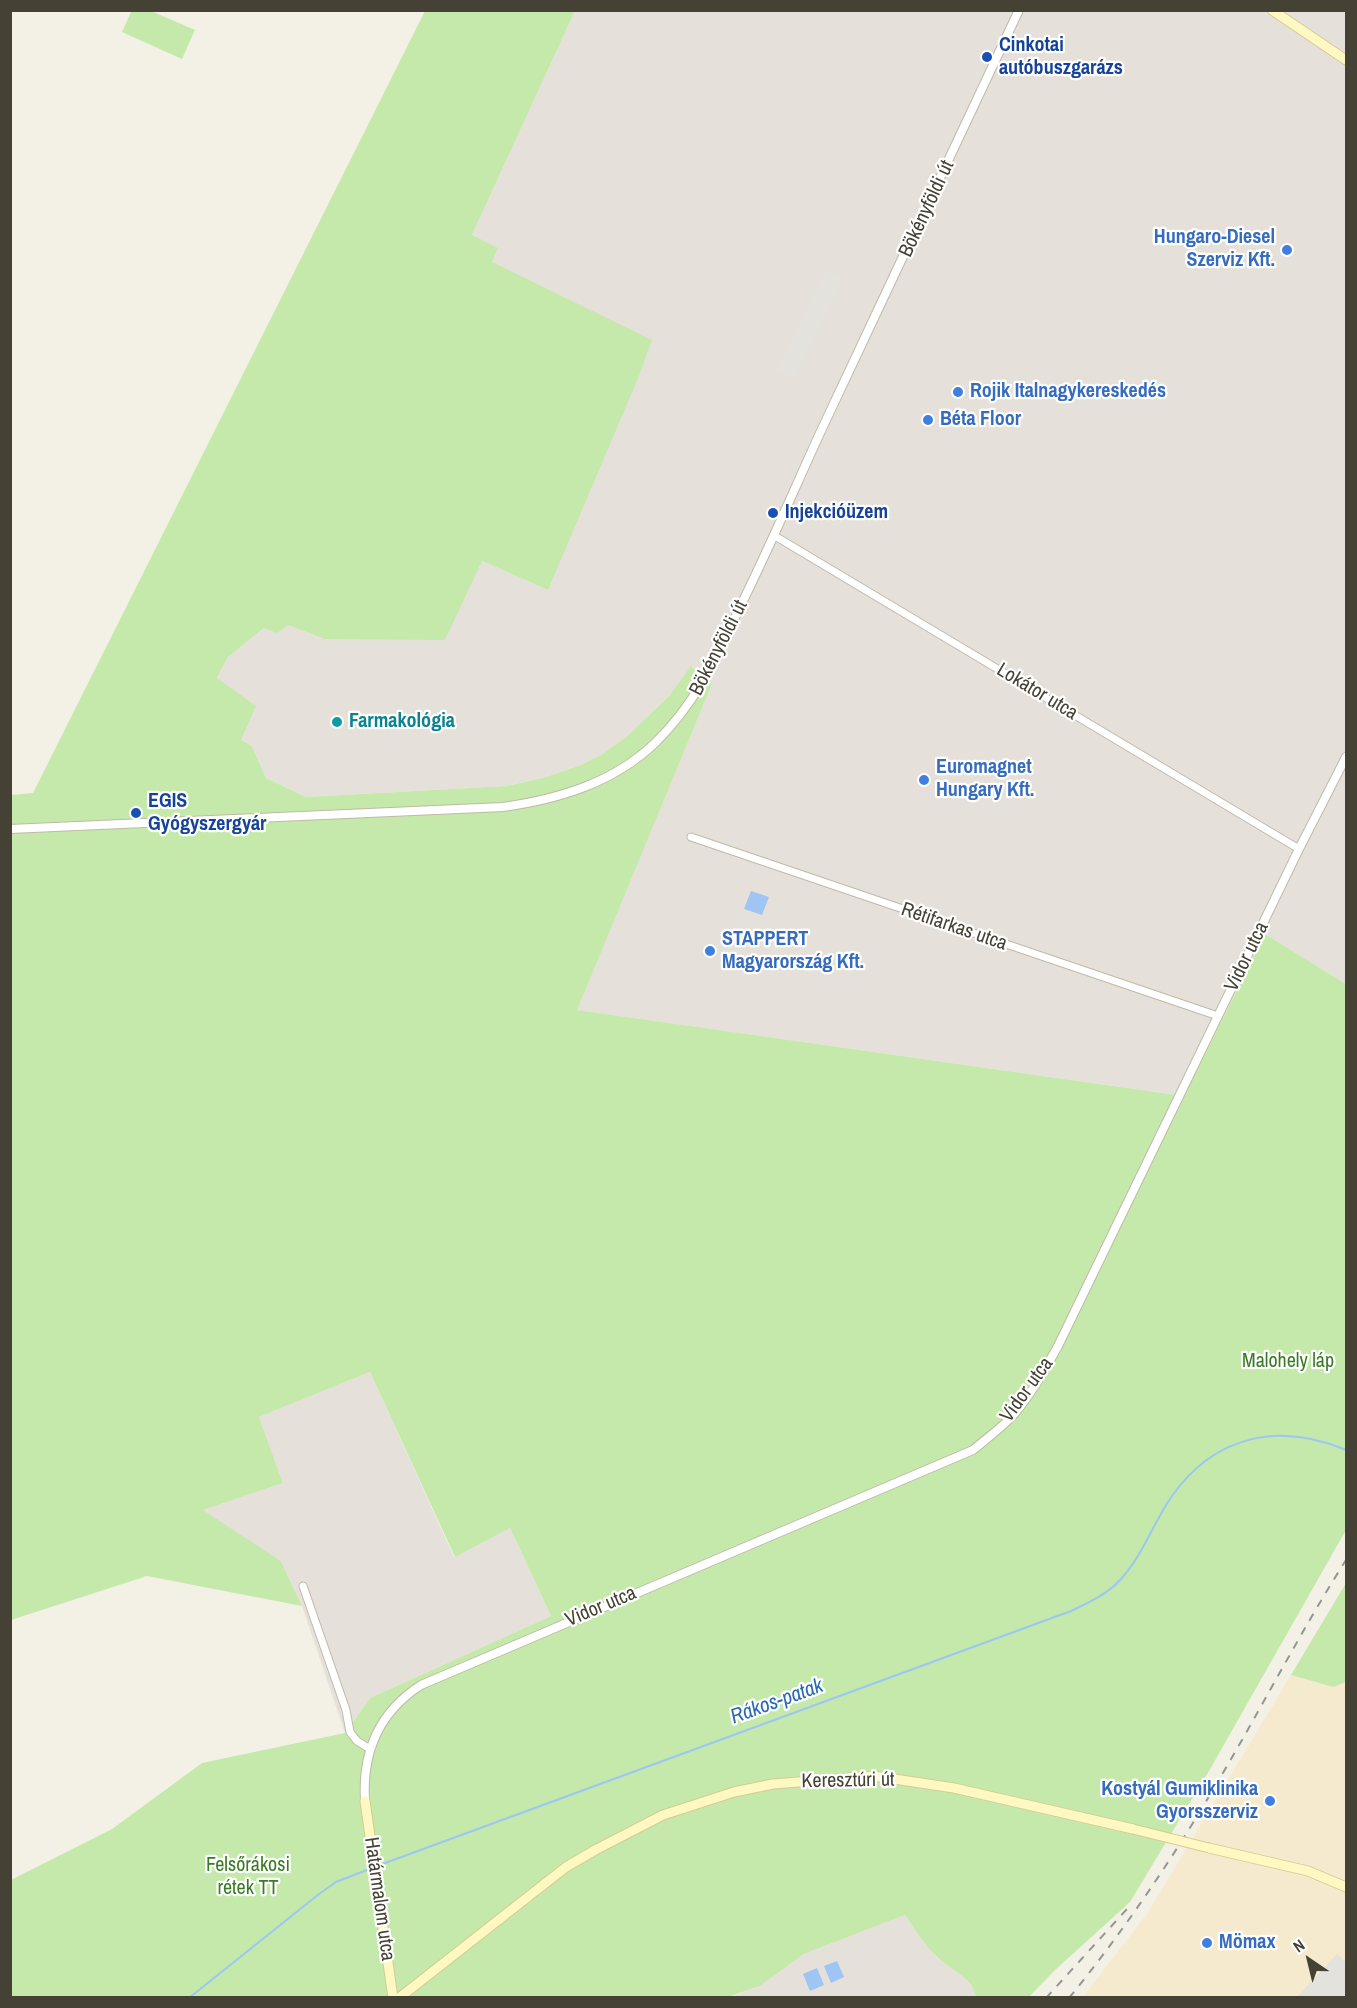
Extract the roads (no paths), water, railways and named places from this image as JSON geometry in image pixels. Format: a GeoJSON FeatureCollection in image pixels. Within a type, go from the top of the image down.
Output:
{"type":"FeatureCollection","features":[{"type":"Feature","properties":{"kind":"main road"},"geometry":{"type":"LineString","coordinates":[[1272,10],[1347,60]]}},
{"type":"Feature","properties":{"kind":"main road","name":"Keresztúri út"},"geometry":{"type":"LineString","coordinates":[[399,1998],[566,1867],[597,1848],[663,1815],[722,1796],[772,1784],[874,1776],[915,1781],[1133,1829],[1308,1872],[1347,1887]]}},
{"type":"Feature","properties":{"kind":"main road","name":"Határmalom utca"},"geometry":{"type":"LineString","coordinates":[[365,1801],[393,1998]]}},
{"type":"Feature","properties":{"kind":"main road"},"geometry":{"type":"LineString","coordinates":[[392,1981],[397,1987],[404,1989],[418,1983]]}},
{"type":"Feature","properties":{"kind":"street","name":"Bökényföldi út"},"geometry":{"type":"LineString","coordinates":[[10,829],[503,807],[553,798],[578,790],[611,776],[642,754],[687,708],[709,672],[775,536],[820,434],[1019,10]]}},
{"type":"Feature","properties":{"kind":"street","name":"Lokátor utca"},"geometry":{"type":"LineString","coordinates":[[775,536],[1299,849]]}},
{"type":"Feature","properties":{"kind":"street","name":"Vidor utca"},"geometry":{"type":"LineString","coordinates":[[365,1801],[364,1775],[370,1749],[378,1730],[396,1706],[412,1691],[432,1680],[973,1450],[1016,1412],[1058,1346],[1299,849],[1347,757]]}},
{"type":"Feature","properties":{"kind":"street","name":"Rétifarkas utca"},"geometry":{"type":"LineString","coordinates":[[691,837],[1218,1016]]}},
{"type":"Feature","properties":{"kind":"street"},"geometry":{"type":"LineString","coordinates":[[303,1586],[346,1710],[350,1732],[357,1742],[370,1749]]}},
{"type":"Feature","properties":{"kind":"water"},"geometry":{"type":"Polygon","coordinates":[[[751,891],[769,897],[762,915],[744,909],[751,891]]]}},
{"type":"Feature","properties":{"kind":"water"},"geometry":{"type":"Polygon","coordinates":[[[837,1961],[844,1977],[831,1983],[824,1966],[837,1961]]]}},
{"type":"Feature","properties":{"kind":"water"},"geometry":{"type":"Polygon","coordinates":[[[817,1968],[824,1985],[810,1991],[803,1974],[817,1968]]]}},
{"type":"Feature","properties":{"kind":"waterway","name":"Rákos-patak"},"geometry":{"type":"LineString","coordinates":[[377,1866],[1084,1605],[1110,1589],[1129,1570],[1165,1506],[1189,1475],[1208,1459],[1228,1447],[1273,1436],[1321,1441],[1346,1450]]}},
{"type":"Feature","properties":{"kind":"waterway","name":"Rákos-patak"},"geometry":{"type":"LineString","coordinates":[[189,1998],[319,1894],[336,1882],[372,1868]]}},
{"type":"Feature","properties":{"kind":"railway"},"geometry":{"type":"LineString","coordinates":[[1069,1998],[1146,1896],[1181,1842],[1346,1560]]}},
{"type":"Feature","properties":{"kind":"railway"},"geometry":{"type":"LineString","coordinates":[[1046,1998],[1127,1909]]}},
{"type":"Feature","properties":{"kind":"place","name":"Cinkotai autóbuszgarázs"},"geometry":{"type":"Point","coordinates":[987,57]}},
{"type":"Feature","properties":{"kind":"place","name":"Hungaro-Diesel Szerviz Kft."},"geometry":{"type":"Point","coordinates":[1287,250]}},
{"type":"Feature","properties":{"kind":"place","name":"Rojik Italnagykereskedés"},"geometry":{"type":"Point","coordinates":[958,392]}},
{"type":"Feature","properties":{"kind":"place","name":"Béta Floor"},"geometry":{"type":"Point","coordinates":[928,420]}},
{"type":"Feature","properties":{"kind":"place","name":"Injekcióüzem"},"geometry":{"type":"Point","coordinates":[773,513]}},
{"type":"Feature","properties":{"kind":"place","name":"Farmakológia"},"geometry":{"type":"Point","coordinates":[337,722]}},
{"type":"Feature","properties":{"kind":"place","name":"Euromagnet Hungary Kft."},"geometry":{"type":"Point","coordinates":[924,780]}},
{"type":"Feature","properties":{"kind":"place","name":"EGIS Gyógyszergyár"},"geometry":{"type":"Point","coordinates":[136,813]}},
{"type":"Feature","properties":{"kind":"place","name":"STAPPERT Magyarország Kft."},"geometry":{"type":"Point","coordinates":[710,951]}},
{"type":"Feature","properties":{"kind":"place","name":"Kostyál Gumiklinika Gyorsszerviz"},"geometry":{"type":"Point","coordinates":[1270,1801]}},
{"type":"Feature","properties":{"kind":"place","name":"Mömax"},"geometry":{"type":"Point","coordinates":[1207,1943]}},
{"type":"Feature","properties":{"kind":"park label","name":"Malohely láp"},"geometry":{"type":"Point","coordinates":[1288,1362]}},
{"type":"Feature","properties":{"kind":"park label","name":"Felsőrákosi rétek TT"},"geometry":{"type":"Point","coordinates":[248,1878]}}]}
